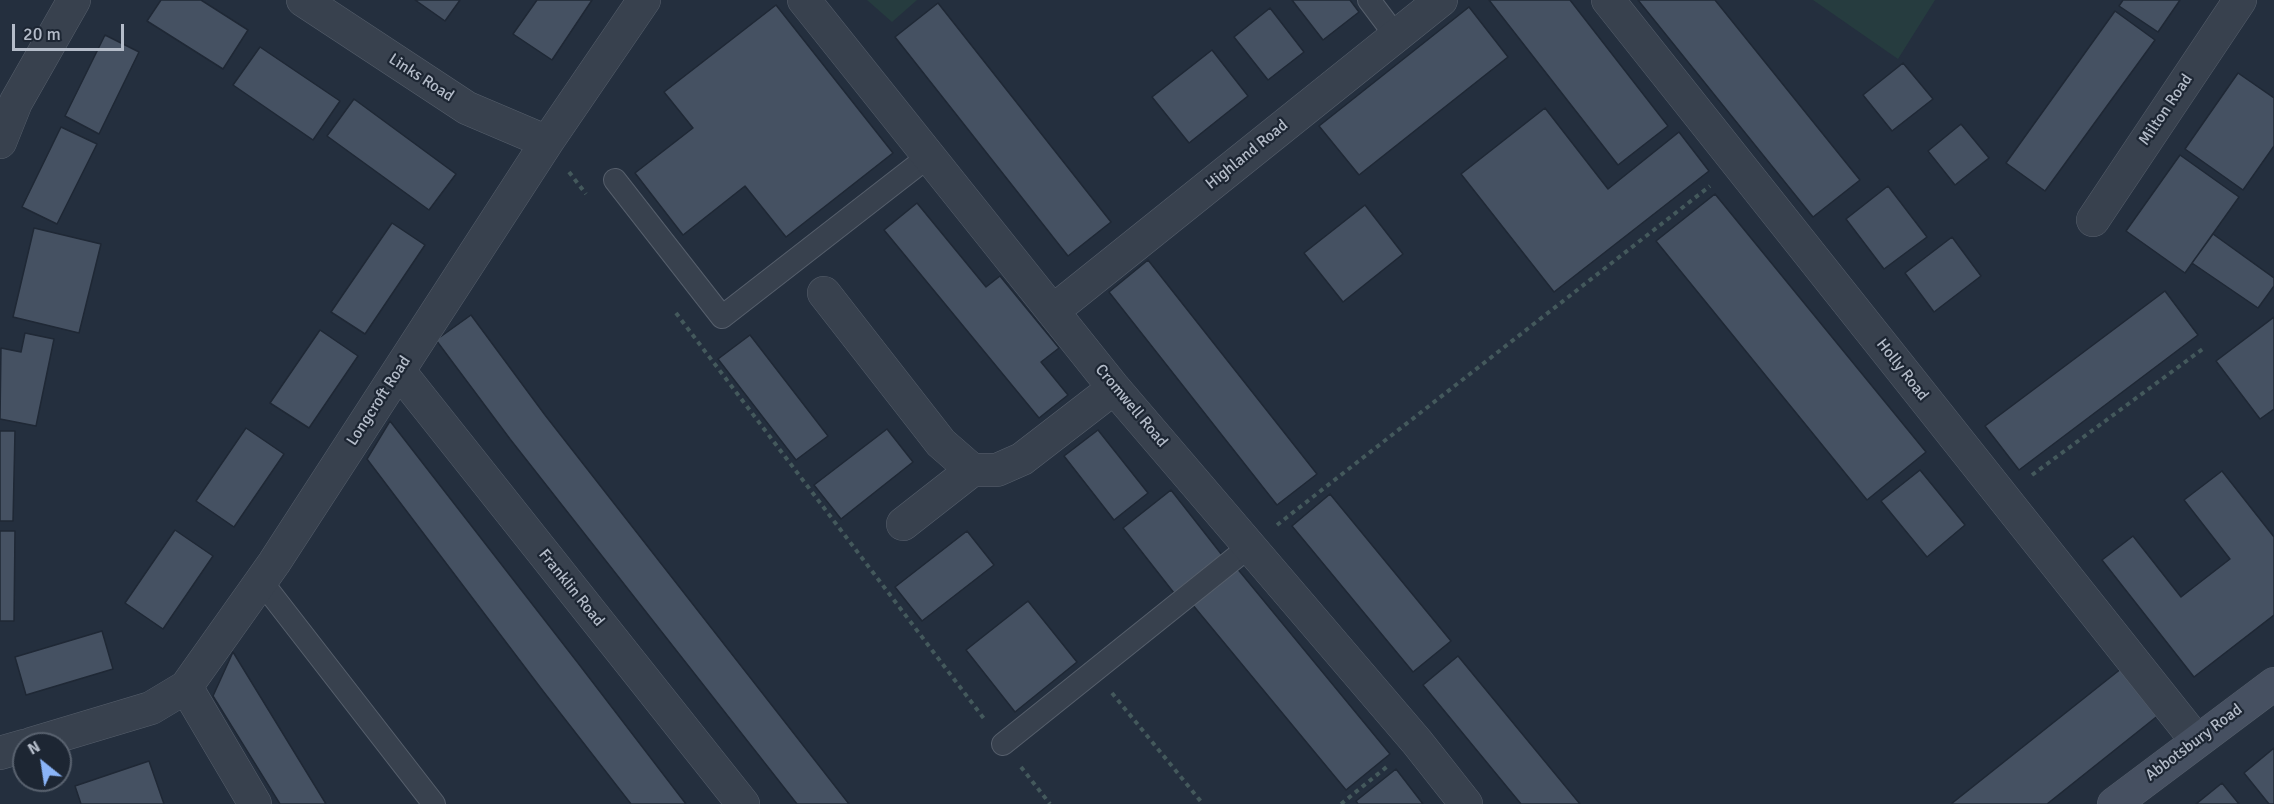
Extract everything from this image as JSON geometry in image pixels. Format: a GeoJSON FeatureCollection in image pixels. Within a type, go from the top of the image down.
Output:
{"type":"FeatureCollection","features":[{"type":"Feature","properties":{"kind":"street"},"geometry":{"type":"LineString","coordinates":[[0,142],[16,102],[74,0]]}},
{"type":"Feature","properties":{"kind":"street","name":"Links Road"},"geometry":{"type":"LineString","coordinates":[[303,0],[467,108],[547,142]]}},
{"type":"Feature","properties":{"kind":"street","name":"Longcroft Road"},"geometry":{"type":"LineString","coordinates":[[186,687],[261,581],[547,142],[644,0]]}},
{"type":"Feature","properties":{"kind":"street","name":"Cromwell Road"},"geometry":{"type":"LineString","coordinates":[[804,0],[1114,388],[1418,742],[1466,804]]}},
{"type":"Feature","properties":{"kind":"street","name":"Highland Road"},"geometry":{"type":"LineString","coordinates":[[1053,311],[1441,0]]}},
{"type":"Feature","properties":{"kind":"street","name":"Holly Road"},"geometry":{"type":"LineString","coordinates":[[1608,0],[2196,740]]}},
{"type":"Feature","properties":{"kind":"street","name":"Milton Road"},"geometry":{"type":"LineString","coordinates":[[2093,220],[2240,0]]}},
{"type":"Feature","properties":{"kind":"street"},"geometry":{"type":"LineString","coordinates":[[824,293],[941,443],[972,470]]}},
{"type":"Feature","properties":{"kind":"street","name":"Franklin Road"},"geometry":{"type":"LineString","coordinates":[[399,371],[744,804]]}},
{"type":"Feature","properties":{"kind":"street"},"geometry":{"type":"LineString","coordinates":[[903,524],[972,470],[997,470],[1023,459],[1114,388]]}},
{"type":"Feature","properties":{"kind":"street","name":"Abbotsbury Road"},"geometry":{"type":"LineString","coordinates":[[2114,804],[2196,740],[2274,684]]}},
{"type":"Feature","properties":{"kind":"street"},"geometry":{"type":"LineString","coordinates":[[71,732],[151,708],[186,687],[255,804]]}},
{"type":"Feature","properties":{"kind":"lane"},"geometry":{"type":"LineString","coordinates":[[1369,0],[1396,36]]}},
{"type":"Feature","properties":{"kind":"lane"},"geometry":{"type":"LineString","coordinates":[[615,180],[722,317],[929,156]]}},
{"type":"Feature","properties":{"kind":"lane"},"geometry":{"type":"LineString","coordinates":[[1003,744],[1250,546]]}},
{"type":"Feature","properties":{"kind":"lane"},"geometry":{"type":"LineString","coordinates":[[261,581],[434,804]]}},
{"type":"Feature","properties":{"kind":"path"},"geometry":{"type":"LineString","coordinates":[[547,142],[590,200]]}},
{"type":"Feature","properties":{"kind":"path"},"geometry":{"type":"LineString","coordinates":[[1250,546],[1738,164]]}},
{"type":"Feature","properties":{"kind":"path"},"geometry":{"type":"LineString","coordinates":[[670,305],[1050,804]]}},
{"type":"Feature","properties":{"kind":"path"},"geometry":{"type":"LineString","coordinates":[[2002,496],[2204,348]]}},
{"type":"Feature","properties":{"kind":"path"},"geometry":{"type":"LineString","coordinates":[[1095,672],[1203,804]]}},
{"type":"Feature","properties":{"kind":"path"},"geometry":{"type":"LineString","coordinates":[[1341,804],[1418,742]]}},
{"type":"Feature","properties":{"kind":"green space"},"geometry":{"type":"Polygon","coordinates":[[[867,0],[917,0],[892,22],[867,0]]]}},
{"type":"Feature","properties":{"kind":"green space"},"geometry":{"type":"Polygon","coordinates":[[[1813,0],[1935,0],[1898,59],[1813,0]]]}},
{"type":"Feature","properties":{"kind":"building"},"geometry":{"type":"Polygon","coordinates":[[[161,0],[201,0],[248,30],[223,69],[147,21],[161,0]]]}},
{"type":"Feature","properties":{"kind":"building"},"geometry":{"type":"Polygon","coordinates":[[[415,0],[460,0],[445,21],[415,0]]]}},
{"type":"Feature","properties":{"kind":"building"},"geometry":{"type":"Polygon","coordinates":[[[537,0],[592,0],[552,60],[513,34],[537,0]]]}},
{"type":"Feature","properties":{"kind":"building"},"geometry":{"type":"Polygon","coordinates":[[[1292,0],[1350,0],[1359,12],[1323,40],[1292,0]]]}},
{"type":"Feature","properties":{"kind":"building"},"geometry":{"type":"Polygon","coordinates":[[[1489,0],[1570,0],[1668,126],[1618,165],[1489,0]]]}},
{"type":"Feature","properties":{"kind":"building"},"geometry":{"type":"Polygon","coordinates":[[[1638,0],[1715,0],[1860,180],[1813,217],[1638,0]]]}},
{"type":"Feature","properties":{"kind":"building"},"geometry":{"type":"Polygon","coordinates":[[[2123,0],[2180,0],[2158,32],[2119,6],[2123,0]]]}},
{"type":"Feature","properties":{"kind":"building"},"geometry":{"type":"Polygon","coordinates":[[[938,3],[1111,222],[1068,256],[895,37],[938,3]]]}},
{"type":"Feature","properties":{"kind":"building"},"geometry":{"type":"Polygon","coordinates":[[[776,5],[893,153],[786,237],[745,186],[683,235],[635,173],[693,128],[664,92],[776,5]]]}},
{"type":"Feature","properties":{"kind":"building"},"geometry":{"type":"Polygon","coordinates":[[[1469,7],[1508,57],[1359,175],[1319,126],[1469,7]]]}},
{"type":"Feature","properties":{"kind":"building"},"geometry":{"type":"Polygon","coordinates":[[[1270,8],[1304,52],[1268,80],[1234,37],[1270,8]]]}},
{"type":"Feature","properties":{"kind":"building"},"geometry":{"type":"Polygon","coordinates":[[[2115,11],[2155,40],[2045,191],[2006,163],[2115,11]]]}},
{"type":"Feature","properties":{"kind":"building"},"geometry":{"type":"Polygon","coordinates":[[[105,35],[139,52],[99,134],[65,116],[105,35]]]}},
{"type":"Feature","properties":{"kind":"building"},"geometry":{"type":"Polygon","coordinates":[[[260,47],[340,101],[313,140],[233,85],[260,47]]]}},
{"type":"Feature","properties":{"kind":"building"},"geometry":{"type":"Polygon","coordinates":[[[1212,50],[1248,96],[1189,143],[1152,97],[1212,50]]]}},
{"type":"Feature","properties":{"kind":"building"},"geometry":{"type":"Polygon","coordinates":[[[1903,63],[1933,99],[1892,131],[1863,95],[1903,63]]]}},
{"type":"Feature","properties":{"kind":"building"},"geometry":{"type":"Polygon","coordinates":[[[2238,73],[2274,98],[2274,146],[2243,190],[2185,149],[2238,73]]]}},
{"type":"Feature","properties":{"kind":"building"},"geometry":{"type":"Polygon","coordinates":[[[354,99],[456,174],[429,210],[327,136],[354,99]]]}},
{"type":"Feature","properties":{"kind":"building"},"geometry":{"type":"Polygon","coordinates":[[[1545,108],[1608,189],[1679,132],[1709,171],[1554,292],[1461,174],[1545,108]]]}},
{"type":"Feature","properties":{"kind":"building"},"geometry":{"type":"Polygon","coordinates":[[[1961,124],[1989,158],[1955,185],[1928,151],[1961,124]]]}},
{"type":"Feature","properties":{"kind":"building"},"geometry":{"type":"Polygon","coordinates":[[[61,127],[97,144],[57,224],[22,207],[61,127]]]}},
{"type":"Feature","properties":{"kind":"building"},"geometry":{"type":"Polygon","coordinates":[[[2180,155],[2239,197],[2185,273],[2126,231],[2180,155]]]}},
{"type":"Feature","properties":{"kind":"building"},"geometry":{"type":"Polygon","coordinates":[[[1888,186],[1927,237],[1884,269],[1846,219],[1888,186]]]}},
{"type":"Feature","properties":{"kind":"building"},"geometry":{"type":"Polygon","coordinates":[[[1715,194],[1926,452],[1867,500],[1656,241],[1715,194]]]}},
{"type":"Feature","properties":{"kind":"building"},"geometry":{"type":"Polygon","coordinates":[[[917,203],[986,287],[1000,276],[1059,348],[1041,362],[1068,395],[1039,418],[884,230],[917,203]]]}},
{"type":"Feature","properties":{"kind":"building"},"geometry":{"type":"Polygon","coordinates":[[[1365,205],[1403,254],[1343,302],[1304,253],[1365,205]]]}},
{"type":"Feature","properties":{"kind":"building"},"geometry":{"type":"Polygon","coordinates":[[[392,223],[425,245],[365,334],[331,312],[392,223]]]}},
{"type":"Feature","properties":{"kind":"building"},"geometry":{"type":"Polygon","coordinates":[[[34,228],[101,244],[79,333],[13,317],[34,228]]]}},
{"type":"Feature","properties":{"kind":"building"},"geometry":{"type":"Polygon","coordinates":[[[2213,234],[2274,278],[2274,286],[2258,308],[2192,263],[2213,234]]]}},
{"type":"Feature","properties":{"kind":"building"},"geometry":{"type":"Polygon","coordinates":[[[1952,237],[1981,276],[1934,312],[1905,273],[1952,237]]]}},
{"type":"Feature","properties":{"kind":"building"},"geometry":{"type":"Polygon","coordinates":[[[1148,260],[1317,474],[1277,505],[1109,292],[1148,260]]]}},
{"type":"Feature","properties":{"kind":"building"},"geometry":{"type":"Polygon","coordinates":[[[2165,291],[2198,335],[2019,470],[1985,426],[2165,291]]]}},
{"type":"Feature","properties":{"kind":"building"},"geometry":{"type":"Polygon","coordinates":[[[471,315],[545,415],[849,804],[797,804],[510,439],[436,340],[471,315]]]}},
{"type":"Feature","properties":{"kind":"building"},"geometry":{"type":"Polygon","coordinates":[[[2274,317],[2274,409],[2260,419],[2216,361],[2274,317]]]}},
{"type":"Feature","properties":{"kind":"building"},"geometry":{"type":"Polygon","coordinates":[[[320,330],[358,356],[309,428],[270,403],[320,330]]]}},
{"type":"Feature","properties":{"kind":"building"},"geometry":{"type":"Polygon","coordinates":[[[25,333],[54,339],[36,426],[0,419],[1,348],[21,352],[25,333]]]}},
{"type":"Feature","properties":{"kind":"building"},"geometry":{"type":"Polygon","coordinates":[[[750,335],[828,436],[796,460],[718,359],[750,335]]]}},
{"type":"Feature","properties":{"kind":"building"},"geometry":{"type":"Polygon","coordinates":[[[390,421],[686,804],[631,804],[543,691],[367,459],[390,421]]]}},
{"type":"Feature","properties":{"kind":"building"},"geometry":{"type":"Polygon","coordinates":[[[246,428],[284,454],[234,527],[196,501],[246,428]]]}},
{"type":"Feature","properties":{"kind":"building"},"geometry":{"type":"Polygon","coordinates":[[[887,429],[913,462],[841,519],[814,485],[887,429]]]}},
{"type":"Feature","properties":{"kind":"building"},"geometry":{"type":"Polygon","coordinates":[[[1098,430],[1148,493],[1114,520],[1064,456],[1098,430]]]}},
{"type":"Feature","properties":{"kind":"building"},"geometry":{"type":"Polygon","coordinates":[[[0,431],[15,431],[13,521],[0,521],[0,431]]]}},
{"type":"Feature","properties":{"kind":"building"},"geometry":{"type":"Polygon","coordinates":[[[1920,470],[1965,525],[1927,557],[1881,501],[1920,470]]]}},
{"type":"Feature","properties":{"kind":"building"},"geometry":{"type":"Polygon","coordinates":[[[2222,471],[2274,537],[2274,615],[2194,677],[2102,560],[2133,536],[2181,597],[2230,559],[2184,500],[2222,471]]]}},
{"type":"Feature","properties":{"kind":"building"},"geometry":{"type":"Polygon","coordinates":[[[1171,490],[1222,555],[1174,593],[1123,528],[1171,490]]]}},
{"type":"Feature","properties":{"kind":"building"},"geometry":{"type":"Polygon","coordinates":[[[1330,494],[1451,641],[1413,672],[1292,526],[1330,494]]]}},
{"type":"Feature","properties":{"kind":"building"},"geometry":{"type":"Polygon","coordinates":[[[175,530],[213,556],[163,629],[125,603],[175,530]]]}},
{"type":"Feature","properties":{"kind":"building"},"geometry":{"type":"Polygon","coordinates":[[[0,531],[15,531],[14,621],[0,621],[0,531]]]}},
{"type":"Feature","properties":{"kind":"building"},"geometry":{"type":"Polygon","coordinates":[[[967,531],[994,565],[922,621],[895,587],[967,531]]]}},
{"type":"Feature","properties":{"kind":"building"},"geometry":{"type":"Polygon","coordinates":[[[1236,567],[1390,754],[1346,790],[1192,604],[1236,567]]]}},
{"type":"Feature","properties":{"kind":"building"},"geometry":{"type":"Polygon","coordinates":[[[1028,601],[1077,662],[1015,712],[966,650],[1028,601]]]}},
{"type":"Feature","properties":{"kind":"building"},"geometry":{"type":"Polygon","coordinates":[[[102,631],[113,669],[26,695],[15,657],[102,631]]]}},
{"type":"Feature","properties":{"kind":"building"},"geometry":{"type":"Polygon","coordinates":[[[233,652],[326,804],[280,804],[213,696],[233,652]]]}},
{"type":"Feature","properties":{"kind":"building"},"geometry":{"type":"Polygon","coordinates":[[[1458,656],[1580,804],[1521,804],[1423,685],[1458,656]]]}},
{"type":"Feature","properties":{"kind":"building"},"geometry":{"type":"Polygon","coordinates":[[[2122,668],[2160,714],[2047,804],[1951,804],[2122,668]]]}},
{"type":"Feature","properties":{"kind":"building"},"geometry":{"type":"Polygon","coordinates":[[[2274,748],[2274,804],[2269,804],[2244,773],[2274,748]]]}},
{"type":"Feature","properties":{"kind":"building"},"geometry":{"type":"Polygon","coordinates":[[[149,761],[164,804],[81,804],[75,786],[149,761]]]}},
{"type":"Feature","properties":{"kind":"building"},"geometry":{"type":"Polygon","coordinates":[[[1396,769],[1423,804],[1358,804],[1356,801],[1396,769]]]}},
{"type":"Feature","properties":{"kind":"building"},"geometry":{"type":"Polygon","coordinates":[[[2222,783],[2239,804],[2196,804],[2222,783]]]}}]}
